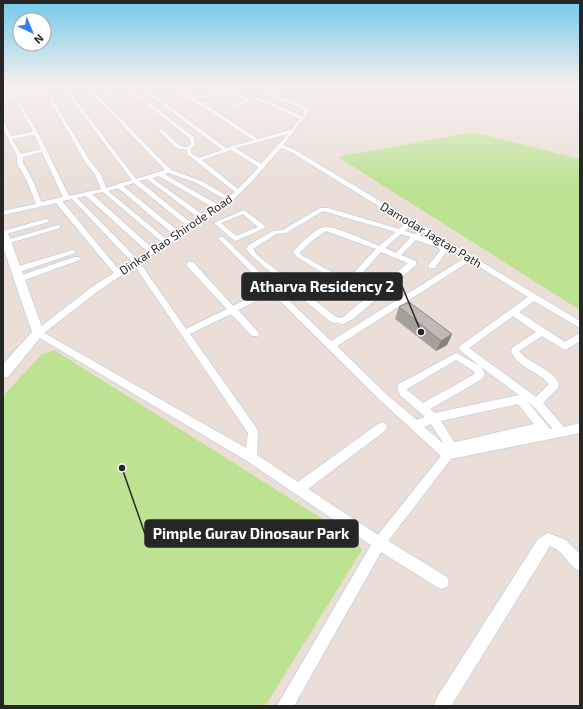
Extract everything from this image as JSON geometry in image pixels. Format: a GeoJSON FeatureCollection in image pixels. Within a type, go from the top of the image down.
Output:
{"type":"FeatureCollection","features":[{"type":"Feature","properties":{"kind":"street"},"geometry":{"type":"LineString","coordinates":[[28,119],[70,198],[136,262],[253,432],[251,457]]}},
{"type":"Feature","properties":{"kind":"street"},"geometry":{"type":"LineString","coordinates":[[62,119],[84,156],[98,174],[104,190],[166,242]]}},
{"type":"Feature","properties":{"kind":"street"},"geometry":{"type":"LineString","coordinates":[[89,119],[135,181],[190,226]]}},
{"type":"Feature","properties":{"kind":"street"},"geometry":{"type":"LineString","coordinates":[[119,119],[169,171],[199,182],[230,200]]}},
{"type":"Feature","properties":{"kind":"street"},"geometry":{"type":"LineString","coordinates":[[168,119],[192,138],[193,144],[189,149]]}},
{"type":"Feature","properties":{"kind":"street"},"geometry":{"type":"LineString","coordinates":[[182,119],[225,150]]}},
{"type":"Feature","properties":{"kind":"street"},"geometry":{"type":"LineString","coordinates":[[224,119],[257,140]]}},
{"type":"Feature","properties":{"kind":"street","name":"Dinkar Rao Shirode Road"},"geometry":{"type":"LineString","coordinates":[[38,333],[95,289],[230,200],[281,146],[301,119]]}},
{"type":"Feature","properties":{"kind":"street"},"geometry":{"type":"LineString","coordinates":[[3,124],[9,138],[20,156],[20,163],[31,183],[39,204]]}},
{"type":"Feature","properties":{"kind":"street"},"geometry":{"type":"LineString","coordinates":[[160,130],[178,147],[189,149]]}},
{"type":"Feature","properties":{"kind":"street"},"geometry":{"type":"LineString","coordinates":[[198,160],[231,148],[292,131]]}},
{"type":"Feature","properties":{"kind":"street"},"geometry":{"type":"LineString","coordinates":[[9,138],[36,133]]}},
{"type":"Feature","properties":{"kind":"street"},"geometry":{"type":"LineString","coordinates":[[192,138],[204,136]]}},
{"type":"Feature","properties":{"kind":"street","name":"Damodar Jagtap Path"},"geometry":{"type":"LineString","coordinates":[[281,146],[293,151],[411,222],[580,326]]}},
{"type":"Feature","properties":{"kind":"street"},"geometry":{"type":"LineString","coordinates":[[231,148],[262,167]]}},
{"type":"Feature","properties":{"kind":"street"},"geometry":{"type":"LineString","coordinates":[[189,149],[189,153],[239,192]]}},
{"type":"Feature","properties":{"kind":"street"},"geometry":{"type":"LineString","coordinates":[[20,156],[44,150]]}},
{"type":"Feature","properties":{"kind":"street"},"geometry":{"type":"LineString","coordinates":[[3,213],[120,186],[169,171]]}},
{"type":"Feature","properties":{"kind":"street"},"geometry":{"type":"LineString","coordinates":[[160,174],[218,208]]}},
{"type":"Feature","properties":{"kind":"street"},"geometry":{"type":"LineString","coordinates":[[148,177],[203,218]]}},
{"type":"Feature","properties":{"kind":"street"},"geometry":{"type":"LineString","coordinates":[[120,186],[177,234]]}},
{"type":"Feature","properties":{"kind":"street"},"geometry":{"type":"LineString","coordinates":[[88,194],[151,251]]}},
{"type":"Feature","properties":{"kind":"street"},"geometry":{"type":"LineString","coordinates":[[58,201],[118,274]]}},
{"type":"Feature","properties":{"kind":"street"},"geometry":{"type":"LineString","coordinates":[[411,222],[400,232],[380,249],[353,279],[347,281],[299,256],[296,252],[322,230],[326,229],[380,249],[413,264],[350,317],[343,321],[334,320],[249,251],[250,247],[272,234],[284,232],[322,209],[328,209],[400,232],[415,237],[444,248],[444,251],[432,266]]}},
{"type":"Feature","properties":{"kind":"street"},"geometry":{"type":"LineString","coordinates":[[235,238],[217,223],[244,212],[263,226],[262,228],[235,238],[223,241],[382,396],[448,455]]}},
{"type":"Feature","properties":{"kind":"street"},"geometry":{"type":"LineString","coordinates":[[5,243],[46,221]]}},
{"type":"Feature","properties":{"kind":"street"},"geometry":{"type":"LineString","coordinates":[[5,243],[58,227]]}},
{"type":"Feature","properties":{"kind":"street"},"geometry":{"type":"LineString","coordinates":[[396,256],[422,229]]}},
{"type":"Feature","properties":{"kind":"street"},"geometry":{"type":"LineString","coordinates":[[5,243],[38,333],[251,457],[379,543],[442,582]]}},
{"type":"Feature","properties":{"kind":"street"},"geometry":{"type":"LineString","coordinates":[[17,274],[73,252]]}},
{"type":"Feature","properties":{"kind":"street"},"geometry":{"type":"LineString","coordinates":[[331,345],[470,258]]}},
{"type":"Feature","properties":{"kind":"street"},"geometry":{"type":"LineString","coordinates":[[17,274],[78,259]]}},
{"type":"Feature","properties":{"kind":"street"},"geometry":{"type":"LineString","coordinates":[[190,264],[256,334]]}},
{"type":"Feature","properties":{"kind":"street"},"geometry":{"type":"LineString","coordinates":[[185,334],[288,282]]}},
{"type":"Feature","properties":{"kind":"street"},"geometry":{"type":"LineString","coordinates":[[534,297],[463,348],[537,403],[562,432]]}},
{"type":"Feature","properties":{"kind":"street"},"geometry":{"type":"LineString","coordinates":[[513,312],[566,347],[580,336]]}},
{"type":"Feature","properties":{"kind":"street"},"geometry":{"type":"LineString","coordinates":[[537,403],[554,386],[554,383],[518,357],[514,352],[542,332]]}},
{"type":"Feature","properties":{"kind":"street"},"geometry":{"type":"LineString","coordinates":[[3,373],[38,333]]}},
{"type":"Feature","properties":{"kind":"street"},"geometry":{"type":"LineString","coordinates":[[422,408],[479,376],[480,372],[456,356],[402,387],[403,392],[433,418],[453,447],[545,431],[562,432],[580,428]]}},
{"type":"Feature","properties":{"kind":"street"},"geometry":{"type":"LineString","coordinates":[[415,426],[433,418],[520,399],[545,431]]}},
{"type":"Feature","properties":{"kind":"street"},"geometry":{"type":"LineString","coordinates":[[298,489],[382,427]]}},
{"type":"Feature","properties":{"kind":"street"},"geometry":{"type":"LineString","coordinates":[[285,706],[379,543],[448,455],[545,431]]}},
{"type":"Feature","properties":{"kind":"street"},"geometry":{"type":"LineString","coordinates":[[442,705],[543,544],[548,539],[554,540],[562,545],[580,564]]}},
{"type":"Feature","properties":{"kind":"green space"},"geometry":{"type":"Polygon","coordinates":[[[473,132],[580,159],[580,310],[338,157],[473,132]]]}},
{"type":"Feature","properties":{"kind":"green space"},"geometry":{"type":"Polygon","coordinates":[[[54,350],[356,540],[362,550],[265,706],[3,706],[3,396],[41,355],[54,350]]]}},
{"type":"Feature","properties":{"kind":"building"},"geometry":{"type":"Polygon","coordinates":[[[409,302],[452,334],[441,341],[399,307],[409,302]]]}},
{"type":"Feature","properties":{"kind":"place","name":"Atharva Residency 2"},"geometry":{"type":"Point","coordinates":[421,332]}},
{"type":"Feature","properties":{"kind":"place","name":"Pimple Gurav Dinosaur Park"},"geometry":{"type":"Point","coordinates":[122,468]}}]}
